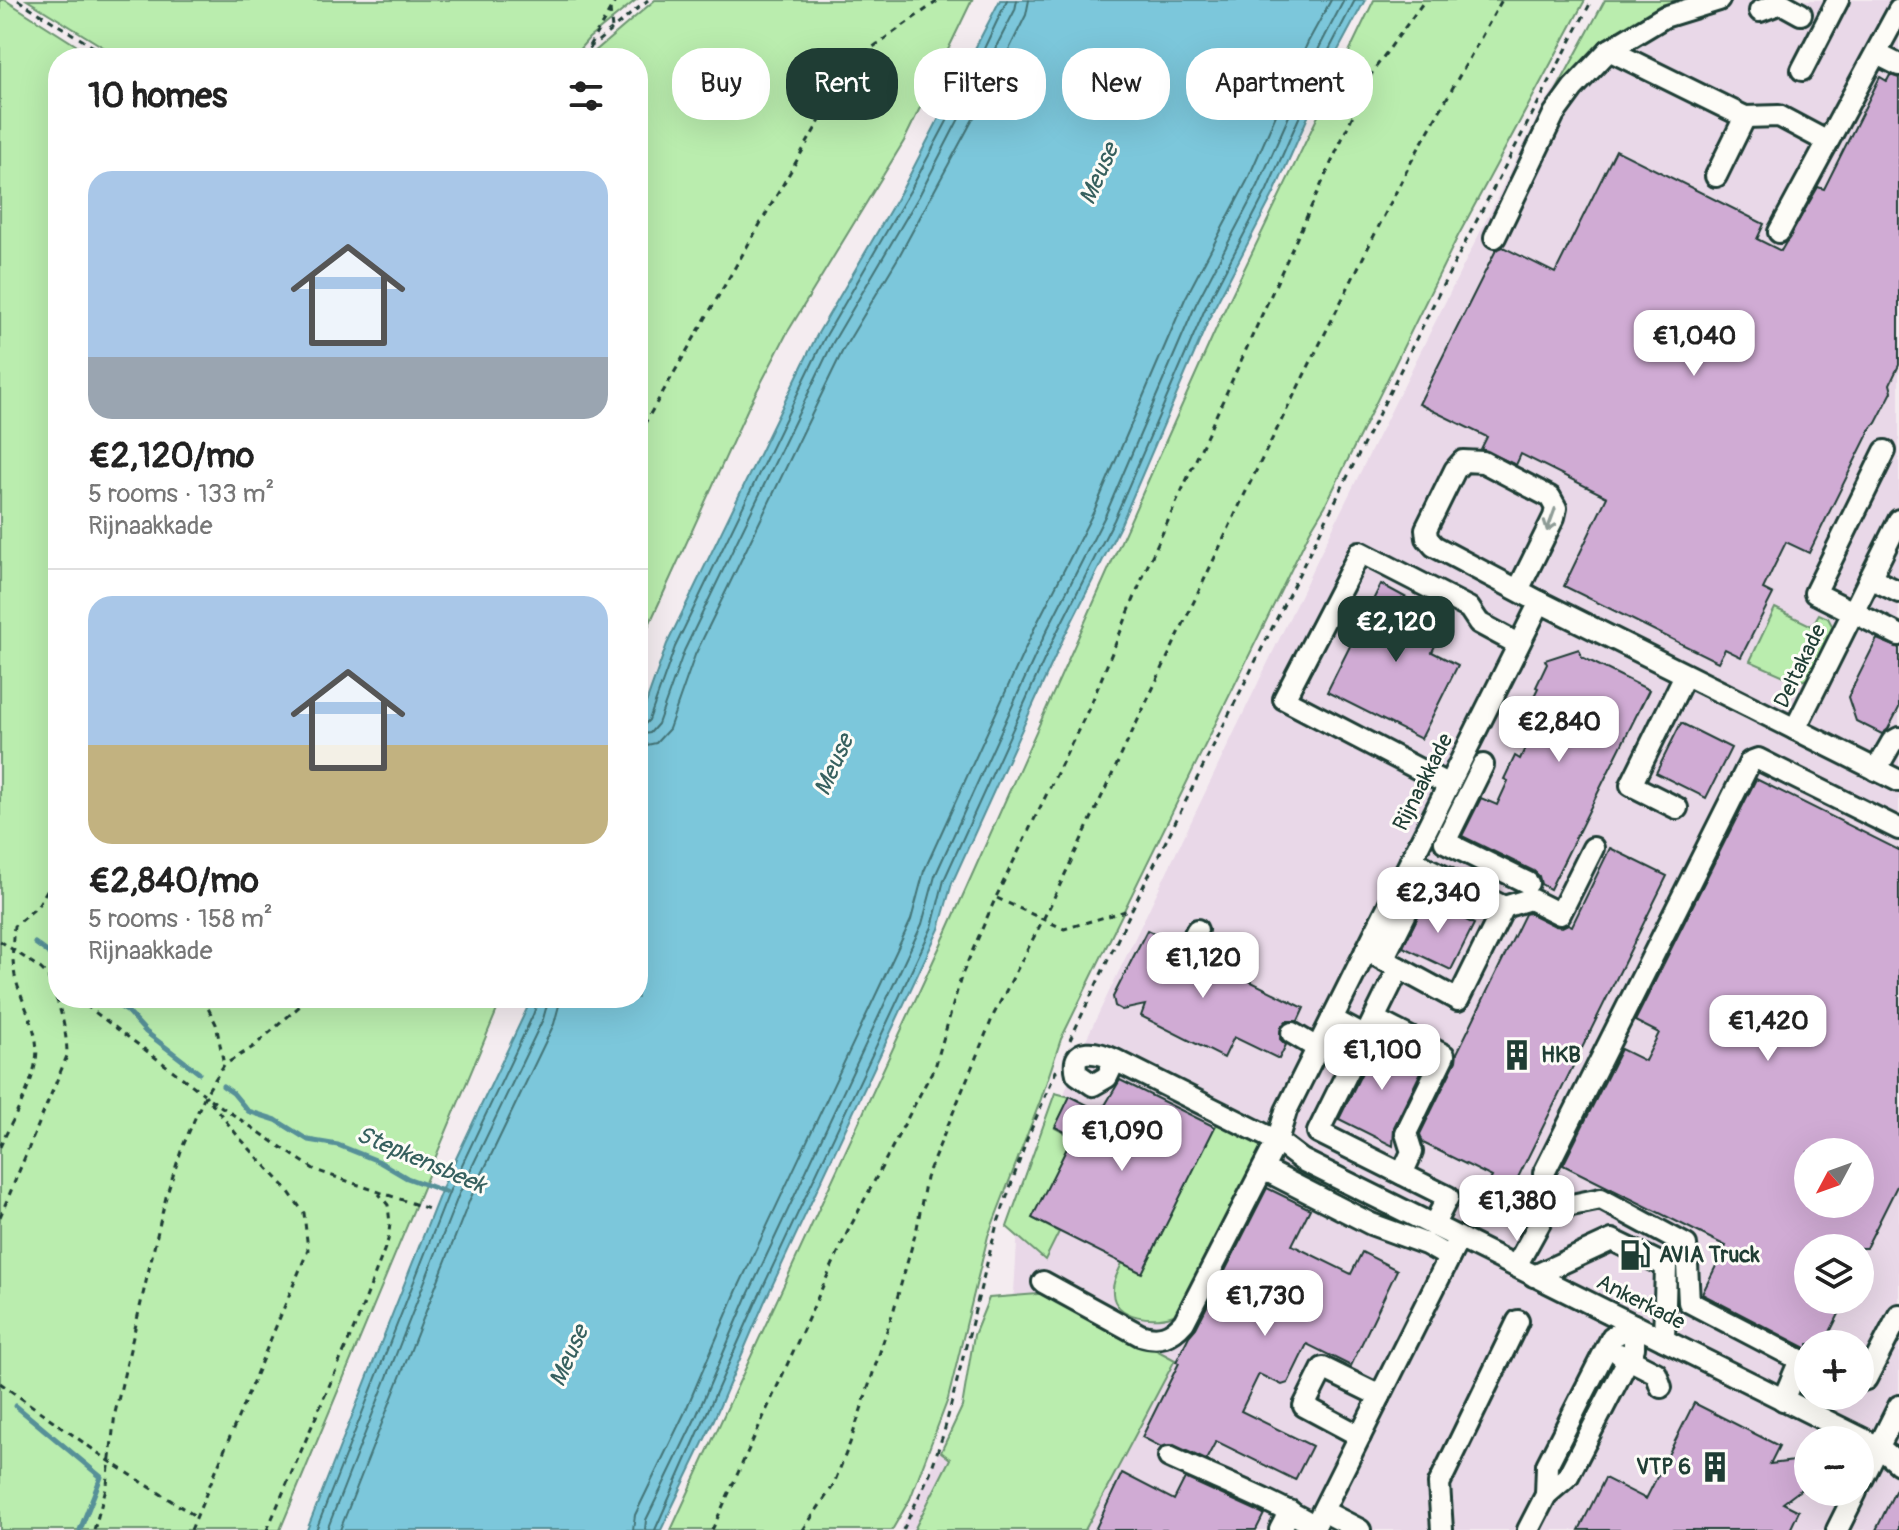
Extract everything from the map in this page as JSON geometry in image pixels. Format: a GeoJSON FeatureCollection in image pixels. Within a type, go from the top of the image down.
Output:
{"type":"FeatureCollection","features":[{"type":"Feature","properties":{"kind":"street"},"geometry":{"type":"LineString","coordinates":[[1495,237],[1554,114],[1573,88],[1609,50],[1664,17],[1719,0]]}},
{"type":"Feature","properties":{"kind":"street"},"geometry":{"type":"LineString","coordinates":[[1802,70],[1838,0]]}},
{"type":"Feature","properties":{"kind":"street"},"geometry":{"type":"LineString","coordinates":[[1892,0],[1899,3]]}},
{"type":"Feature","properties":{"kind":"street"},"geometry":{"type":"LineString","coordinates":[[1760,11],[1780,2],[1801,14]]}},
{"type":"Feature","properties":{"kind":"street"},"geometry":{"type":"LineString","coordinates":[[1779,232],[1899,10]]}},
{"type":"Feature","properties":{"kind":"street"},"geometry":{"type":"LineString","coordinates":[[1609,50],[1745,117],[1779,116],[1826,141]]}},
{"type":"Feature","properties":{"kind":"street"},"geometry":{"type":"LineString","coordinates":[[1877,54],[1899,65]]}},
{"type":"Feature","properties":{"kind":"street"},"geometry":{"type":"LineString","coordinates":[[1716,176],[1745,117]]}},
{"type":"Feature","properties":{"kind":"street"},"geometry":{"type":"LineString","coordinates":[[1885,451],[1815,593],[1899,635]]}},
{"type":"Feature","properties":{"kind":"street"},"geometry":{"type":"LineString","coordinates":[[1518,590],[1556,508],[1550,497],[1527,484],[1483,462],[1463,461],[1455,470],[1426,529],[1427,538],[1434,546],[1540,602],[1795,729]]}},
{"type":"Feature","properties":{"kind":"street","name":"Deltakade"},"geometry":{"type":"LineString","coordinates":[[1899,520],[1795,729],[1899,781]]}},
{"type":"Feature","properties":{"kind":"street"},"geometry":{"type":"LineString","coordinates":[[1449,785],[1284,699],[1360,552],[1469,608],[1479,623],[1518,644]]}},
{"type":"Feature","properties":{"kind":"street"},"geometry":{"type":"LineString","coordinates":[[1870,578],[1899,592]]}},
{"type":"Feature","properties":{"kind":"street","name":"Rijnaakkade"},"geometry":{"type":"LineString","coordinates":[[1043,1282],[1140,1335],[1155,1340],[1175,1333],[1184,1322],[1277,1141],[1286,1111],[1332,1019],[1383,959],[1411,860],[1540,602]]}},
{"type":"Feature","properties":{"kind":"street"},"geometry":{"type":"LineString","coordinates":[[1677,808],[1631,785],[1685,675]]}},
{"type":"Feature","properties":{"kind":"street"},"geometry":{"type":"LineString","coordinates":[[1876,770],[1892,742],[1899,738]]}},
{"type":"Feature","properties":{"kind":"street"},"geometry":{"type":"LineString","coordinates":[[1463,755],[1502,774]]}},
{"type":"Feature","properties":{"kind":"street"},"geometry":{"type":"LineString","coordinates":[[1525,1271],[1547,1210],[1544,1173],[1750,762],[1758,759],[1899,829]]}},
{"type":"Feature","properties":{"kind":"street"},"geometry":{"type":"LineString","coordinates":[[1483,765],[1445,842],[1528,883]]}},
{"type":"Feature","properties":{"kind":"street"},"geometry":{"type":"LineString","coordinates":[[1411,860],[1504,907],[1530,899],[1560,914],[1593,848]]}},
{"type":"Feature","properties":{"kind":"street"},"geometry":{"type":"LineString","coordinates":[[1414,897],[1383,959],[1370,1028],[1318,1132],[1448,1197],[1433,1226]]}},
{"type":"Feature","properties":{"kind":"street"},"geometry":{"type":"LineString","coordinates":[[1383,959],[1458,1000],[1504,907]]}},
{"type":"Feature","properties":{"kind":"street"},"geometry":{"type":"LineString","coordinates":[[1187,950],[1197,930]]}},
{"type":"Feature","properties":{"kind":"street"},"geometry":{"type":"LineString","coordinates":[[1332,1019],[1370,1028],[1444,1055],[1406,1133],[1412,1152],[1402,1174]]}},
{"type":"Feature","properties":{"kind":"street"},"geometry":{"type":"LineString","coordinates":[[1292,1033],[1317,1048]]}},
{"type":"Feature","properties":{"kind":"street"},"geometry":{"type":"LineString","coordinates":[[1115,1060],[1277,1141],[1302,1160],[1459,1238],[1317,1522]]}},
{"type":"Feature","properties":{"kind":"street"},"geometry":{"type":"LineString","coordinates":[[1273,1174],[1371,1224],[1426,1244],[1449,1257]]}},
{"type":"Feature","properties":{"kind":"street"},"geometry":{"type":"LineString","coordinates":[[1547,1210],[1601,1199],[1686,1245],[1689,1302],[1794,1357]]}},
{"type":"Feature","properties":{"kind":"street","name":"Ankerkade"},"geometry":{"type":"LineString","coordinates":[[1459,1238],[1879,1447],[1899,1464]]}},
{"type":"Feature","properties":{"kind":"street"},"geometry":{"type":"LineString","coordinates":[[1525,1271],[1612,1240],[1666,1266],[1664,1340]]}},
{"type":"Feature","properties":{"kind":"street"},"geometry":{"type":"LineString","coordinates":[[1442,1530],[1439,1484],[1518,1321]]}},
{"type":"Feature","properties":{"kind":"street"},"geometry":{"type":"LineString","coordinates":[[1874,1364],[1897,1322]]}},
{"type":"Feature","properties":{"kind":"street"},"geometry":{"type":"LineString","coordinates":[[1528,1530],[1546,1495],[1568,1476],[1629,1359],[1634,1348],[1634,1325],[1612,1337],[1606,1347],[1547,1465],[1546,1495]]}},
{"type":"Feature","properties":{"kind":"street"},"geometry":{"type":"LineString","coordinates":[[1606,1347],[1656,1373],[1661,1387]]}},
{"type":"Feature","properties":{"kind":"street"},"geometry":{"type":"LineString","coordinates":[[1360,1436],[1304,1406],[1316,1381],[1323,1368],[1380,1396]]}},
{"type":"Feature","properties":{"kind":"street"},"geometry":{"type":"LineString","coordinates":[[1783,1400],[1794,1380]]}},
{"type":"Feature","properties":{"kind":"street"},"geometry":{"type":"LineString","coordinates":[[1874,1457],[1899,1406]]}},
{"type":"Feature","properties":{"kind":"street"},"geometry":{"type":"LineString","coordinates":[[1169,1457],[1317,1522],[1360,1530]]}},
{"type":"Feature","properties":{"kind":"street"},"geometry":{"type":"LineString","coordinates":[[1837,1530],[1849,1506]]}},
{"type":"Feature","properties":{"kind":"street"},"geometry":{"type":"LineString","coordinates":[[1280,1530],[1290,1511]]}},
{"type":"Feature","properties":{"kind":"path"},"geometry":{"type":"LineString","coordinates":[[18,0],[95,48]]}},
{"type":"Feature","properties":{"kind":"path"},"geometry":{"type":"LineString","coordinates":[[588,48],[616,0]]}},
{"type":"Feature","properties":{"kind":"path"},"geometry":{"type":"LineString","coordinates":[[589,48],[648,0]]}},
{"type":"Feature","properties":{"kind":"path"},"geometry":{"type":"LineString","coordinates":[[648,418],[855,60],[939,0]]}},
{"type":"Feature","properties":{"kind":"path"},"geometry":{"type":"LineString","coordinates":[[712,1530],[847,1233],[936,1064],[961,977],[996,897],[1091,704],[1170,513],[1373,71],[1425,0]]}},
{"type":"Feature","properties":{"kind":"path"},"geometry":{"type":"LineString","coordinates":[[803,1530],[833,1486],[850,1443],[894,1309],[917,1228],[926,1178],[994,1014],[1042,920],[1250,483],[1411,162],[1502,0]]}},
{"type":"Feature","properties":{"kind":"path"},"geometry":{"type":"LineString","coordinates":[[1064,1052],[1443,285],[1592,0]]}},
{"type":"Feature","properties":{"kind":"path"},"geometry":{"type":"LineString","coordinates":[[610,10],[612,29]]}},
{"type":"Feature","properties":{"kind":"path"},"geometry":{"type":"LineString","coordinates":[[0,1147],[37,1059],[34,1036],[16,977],[11,948],[14,926],[37,907],[48,889]]}},
{"type":"Feature","properties":{"kind":"path"},"geometry":{"type":"LineString","coordinates":[[996,897],[1064,929],[1132,909]]}},
{"type":"Feature","properties":{"kind":"path"},"geometry":{"type":"LineString","coordinates":[[0,941],[48,977]]}},
{"type":"Feature","properties":{"kind":"path"},"geometry":{"type":"LineString","coordinates":[[0,1217],[67,1056],[67,1036],[60,1008]]}},
{"type":"Feature","properties":{"kind":"path"},"geometry":{"type":"LineString","coordinates":[[89,1008],[205,1095],[315,1170],[429,1209]]}},
{"type":"Feature","properties":{"kind":"path"},"geometry":{"type":"LineString","coordinates":[[208,1008],[216,1024],[224,1065]]}},
{"type":"Feature","properties":{"kind":"path"},"geometry":{"type":"LineString","coordinates":[[94,1530],[107,1485],[115,1413],[166,1197],[182,1148],[205,1095],[224,1065],[253,1047],[298,1008]]}},
{"type":"Feature","properties":{"kind":"path"},"geometry":{"type":"LineString","coordinates":[[903,1530],[930,1473],[944,1432],[996,1228],[1027,1139],[1058,1066]]}},
{"type":"Feature","properties":{"kind":"path"},"geometry":{"type":"LineString","coordinates":[[191,1530],[308,1250],[304,1213],[205,1095]]}},
{"type":"Feature","properties":{"kind":"path"},"geometry":{"type":"LineString","coordinates":[[267,1530],[358,1319],[388,1240],[388,1205],[376,1191]]}},
{"type":"Feature","properties":{"kind":"path"},"geometry":{"type":"LineString","coordinates":[[0,1383],[108,1460],[196,1517]]}},
{"type":"Feature","properties":{"kind":"shaded area"},"geometry":{"type":"Polygon","coordinates":[[[1611,0],[1899,0],[1899,1530],[900,1530],[1014,1292],[1019,1211],[1081,1050],[1339,515],[1542,108],[1611,0]]]}},
{"type":"Feature","properties":{"kind":"green space"},"geometry":{"type":"Polygon","coordinates":[[[0,0],[5,0],[80,48],[48,48],[48,1008],[498,1008],[280,1530],[0,1530],[0,0]]]}},
{"type":"Feature","properties":{"kind":"green space"},"geometry":{"type":"Polygon","coordinates":[[[27,0],[636,0],[580,48],[105,48],[27,0]]]}},
{"type":"Feature","properties":{"kind":"green space"},"geometry":{"type":"Polygon","coordinates":[[[655,0],[972,0],[949,48],[914,48],[914,120],[787,333],[748,408],[648,627],[648,48],[599,48],[655,0]]]}},
{"type":"Feature","properties":{"kind":"green space"},"geometry":{"type":"Polygon","coordinates":[[[1374,0],[1585,0],[1458,236],[1061,1039],[988,1236],[948,1399],[910,1499],[892,1530],[671,1530],[947,931],[1223,313],[1316,120],[1373,120],[1373,48],[1351,48],[1374,0]]]}},
{"type":"Feature","properties":{"kind":"green space"},"geometry":{"type":"Polygon","coordinates":[[[1605,0],[1689,0],[1658,9],[1606,40],[1556,91],[1605,0]]]}},
{"type":"Feature","properties":{"kind":"green space"},"geometry":{"type":"Polygon","coordinates":[[[1775,608],[1812,626],[1819,614],[1828,618],[1834,629],[1810,678],[1798,682],[1750,661],[1775,608]]]}},
{"type":"Feature","properties":{"kind":"green space"},"geometry":{"type":"Polygon","coordinates":[[[1055,1093],[1070,1097],[1055,1128],[1074,1138],[1034,1219],[1059,1232],[1045,1260],[1007,1227],[1055,1093]]]}},
{"type":"Feature","properties":{"kind":"green space"},"geometry":{"type":"Polygon","coordinates":[[[1220,1121],[1266,1149],[1185,1305],[1168,1317],[1138,1317],[1128,1313],[1115,1302],[1113,1293],[1114,1281],[1122,1263],[1141,1273],[1220,1121]]]}},
{"type":"Feature","properties":{"kind":"green space"},"geometry":{"type":"Polygon","coordinates":[[[1050,1293],[1175,1360],[1085,1530],[914,1530],[950,1459],[941,1452],[962,1407],[974,1335],[989,1298],[1050,1293]]]}},
{"type":"Feature","properties":{"kind":"water","name":"Meuse"},"geometry":{"type":"Polygon","coordinates":[[[1000,0],[1365,0],[1339,48],[1186,48],[1186,120],[1307,120],[1274,193],[1212,312],[1121,524],[1063,639],[952,883],[939,929],[661,1530],[307,1530],[443,1186],[527,1008],[648,1008],[648,698],[667,644],[817,335],[903,188],[938,120],[1046,120],[1046,48],[975,48],[1000,0]]]}},
{"type":"Feature","properties":{"kind":"building"},"geometry":{"type":"Polygon","coordinates":[[[1890,75],[1899,78],[1899,365],[1890,384],[1892,392],[1809,553],[1786,542],[1763,589],[1773,594],[1741,657],[1725,649],[1718,662],[1564,586],[1607,497],[1521,454],[1516,465],[1481,449],[1487,437],[1419,404],[1496,250],[1503,247],[1555,273],[1616,150],[1764,224],[1757,239],[1781,251],[1818,187],[1824,189],[1880,77],[1887,81],[1890,75]]]}},
{"type":"Feature","properties":{"kind":"building"},"geometry":{"type":"Polygon","coordinates":[[[1381,584],[1447,620],[1432,652],[1458,665],[1421,739],[1327,692],[1381,584]]]}},
{"type":"Feature","properties":{"kind":"building"},"geometry":{"type":"Polygon","coordinates":[[[1877,639],[1899,648],[1899,708],[1882,734],[1856,721],[1848,697],[1877,639]]]}},
{"type":"Feature","properties":{"kind":"building"},"geometry":{"type":"Polygon","coordinates":[[[1579,649],[1582,657],[1649,690],[1550,889],[1541,884],[1534,871],[1462,836],[1481,798],[1497,805],[1515,756],[1520,759],[1533,731],[1520,725],[1538,688],[1547,664],[1545,660],[1579,649]]]}},
{"type":"Feature","properties":{"kind":"building"},"geometry":{"type":"Polygon","coordinates":[[[1681,723],[1731,748],[1706,798],[1656,773],[1681,723]]]}},
{"type":"Feature","properties":{"kind":"building"},"geometry":{"type":"Polygon","coordinates":[[[1756,779],[1899,850],[1899,1182],[1873,1234],[1794,1234],[1794,1314],[1839,1314],[1831,1330],[1794,1330],[1794,1342],[1702,1294],[1726,1246],[1563,1165],[1621,1049],[1645,1061],[1659,1033],[1635,1021],[1756,779]]]}},
{"type":"Feature","properties":{"kind":"building","name":"HKB"},"geometry":{"type":"Polygon","coordinates":[[[1610,848],[1667,876],[1497,1220],[1476,1209],[1492,1177],[1423,1143],[1420,1134],[1525,914],[1529,913],[1555,926],[1572,926],[1610,848]]]}},
{"type":"Feature","properties":{"kind":"building"},"geometry":{"type":"Polygon","coordinates":[[[1426,900],[1474,924],[1451,970],[1403,947],[1426,900]]]}},
{"type":"Feature","properties":{"kind":"building"},"geometry":{"type":"Polygon","coordinates":[[[1147,930],[1175,944],[1176,956],[1182,962],[1193,961],[1199,956],[1304,1008],[1298,1021],[1286,1021],[1281,1027],[1280,1039],[1286,1045],[1279,1059],[1234,1037],[1224,1058],[1141,1016],[1145,1005],[1122,1010],[1115,1006],[1113,997],[1147,930]]]}},
{"type":"Feature","properties":{"kind":"building"},"geometry":{"type":"Polygon","coordinates":[[[1378,1040],[1425,1064],[1394,1127],[1393,1146],[1339,1119],[1378,1040]]]}},
{"type":"Feature","properties":{"kind":"building"},"geometry":{"type":"Polygon","coordinates":[[[1120,1080],[1215,1127],[1142,1273],[1032,1218],[1073,1136],[1055,1127],[1070,1096],[1101,1112],[1120,1080]]]}},
{"type":"Feature","properties":{"kind":"building"},"geometry":{"type":"Polygon","coordinates":[[[1267,1188],[1310,1209],[1292,1245],[1351,1274],[1362,1252],[1397,1270],[1351,1366],[1307,1344],[1288,1383],[1282,1385],[1259,1374],[1241,1411],[1312,1446],[1295,1480],[1216,1441],[1206,1460],[1174,1445],[1161,1447],[1142,1437],[1189,1336],[1196,1328],[1267,1188]]]}},
{"type":"Feature","properties":{"kind":"building","name":"VTP 6"},"geometry":{"type":"Polygon","coordinates":[[[1694,1403],[1779,1446],[1770,1464],[1794,1461],[1794,1495],[1783,1503],[1799,1511],[1790,1530],[1579,1530],[1605,1478],[1646,1499],[1694,1403]]]}},
{"type":"Feature","properties":{"kind":"building"},"geometry":{"type":"Polygon","coordinates":[[[1122,1473],[1174,1500],[1185,1478],[1264,1514],[1256,1530],[1095,1530],[1122,1473]]]}},
{"type":"Feature","properties":{"kind":"building"},"geometry":{"type":"Polygon","coordinates":[[[1899,1483],[1899,1530],[1876,1530],[1899,1483]]]}},
{"type":"Feature","properties":{"kind":"waterway","name":"Stepkensbeek"},"geometry":{"type":"LineString","coordinates":[[35,943],[48,953]]}},
{"type":"Feature","properties":{"kind":"waterway","name":"Stepkensbeek"},"geometry":{"type":"LineString","coordinates":[[122,1008],[146,1032],[199,1073]]}},
{"type":"Feature","properties":{"kind":"waterway","name":"Stepkensbeek"},"geometry":{"type":"LineString","coordinates":[[223,1086],[248,1111],[276,1120],[308,1140],[338,1145],[378,1161],[407,1178],[446,1192]]}},
{"type":"Feature","properties":{"kind":"waterway"},"geometry":{"type":"LineString","coordinates":[[16,1406],[101,1477],[80,1530]]}},
{"type":"Feature","properties":{"kind":"place","name":"HKB"},"geometry":{"type":"Point","coordinates":[1517,1055]}},
{"type":"Feature","properties":{"kind":"place","name":"AVIA Truck"},"geometry":{"type":"Point","coordinates":[1635,1255]}},
{"type":"Feature","properties":{"kind":"place","name":"VTP 6"},"geometry":{"type":"Point","coordinates":[1715,1467]}}]}
